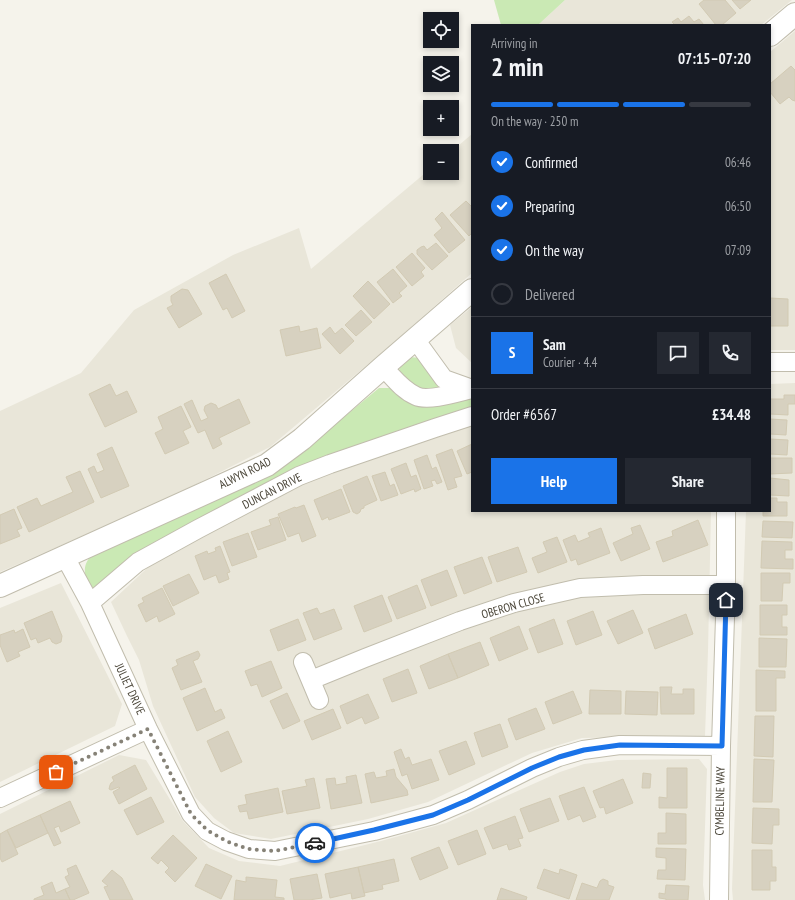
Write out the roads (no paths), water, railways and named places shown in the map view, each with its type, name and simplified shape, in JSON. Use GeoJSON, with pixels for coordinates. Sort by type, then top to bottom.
{"type":"FeatureCollection","features":[{"type":"Feature","properties":{"kind":"street"},"geometry":{"type":"LineString","coordinates":[[771,34],[795,14]]}},
{"type":"Feature","properties":{"kind":"street","name":"ALWYN ROAD"},"geometry":{"type":"LineString","coordinates":[[0,586],[267,465],[302,439],[471,291]]}},
{"type":"Feature","properties":{"kind":"street"},"geometry":{"type":"LineString","coordinates":[[415,339],[444,378],[471,389]]}},
{"type":"Feature","properties":{"kind":"street"},"geometry":{"type":"LineString","coordinates":[[771,362],[795,362]]}},
{"type":"Feature","properties":{"kind":"street"},"geometry":{"type":"LineString","coordinates":[[383,367],[401,386],[417,397],[434,398],[471,389]]}},
{"type":"Feature","properties":{"kind":"street","name":"DUNCAN DRIVE"},"geometry":{"type":"LineString","coordinates":[[90,603],[138,562],[299,476],[471,416]]}},
{"type":"Feature","properties":{"kind":"street","name":"CYMBELINE WAY"},"geometry":{"type":"LineString","coordinates":[[718,900],[726,586],[726,512]]}},
{"type":"Feature","properties":{"kind":"street","name":"JULIET DRIVE"},"geometry":{"type":"LineString","coordinates":[[65,556],[90,603],[148,729],[191,814],[207,830],[226,841],[248,849],[275,851],[374,830],[433,815],[468,800],[539,765],[559,757],[584,750],[620,745],[722,746]]}},
{"type":"Feature","properties":{"kind":"street","name":"OBERON CLOSE"},"geometry":{"type":"LineString","coordinates":[[311,680],[460,621],[514,604],[580,588],[643,585],[726,586]]}},
{"type":"Feature","properties":{"kind":"street"},"geometry":{"type":"LineString","coordinates":[[303,662],[319,700]]}},
{"type":"Feature","properties":{"kind":"street"},"geometry":{"type":"LineString","coordinates":[[0,798],[148,729]]}}]}
